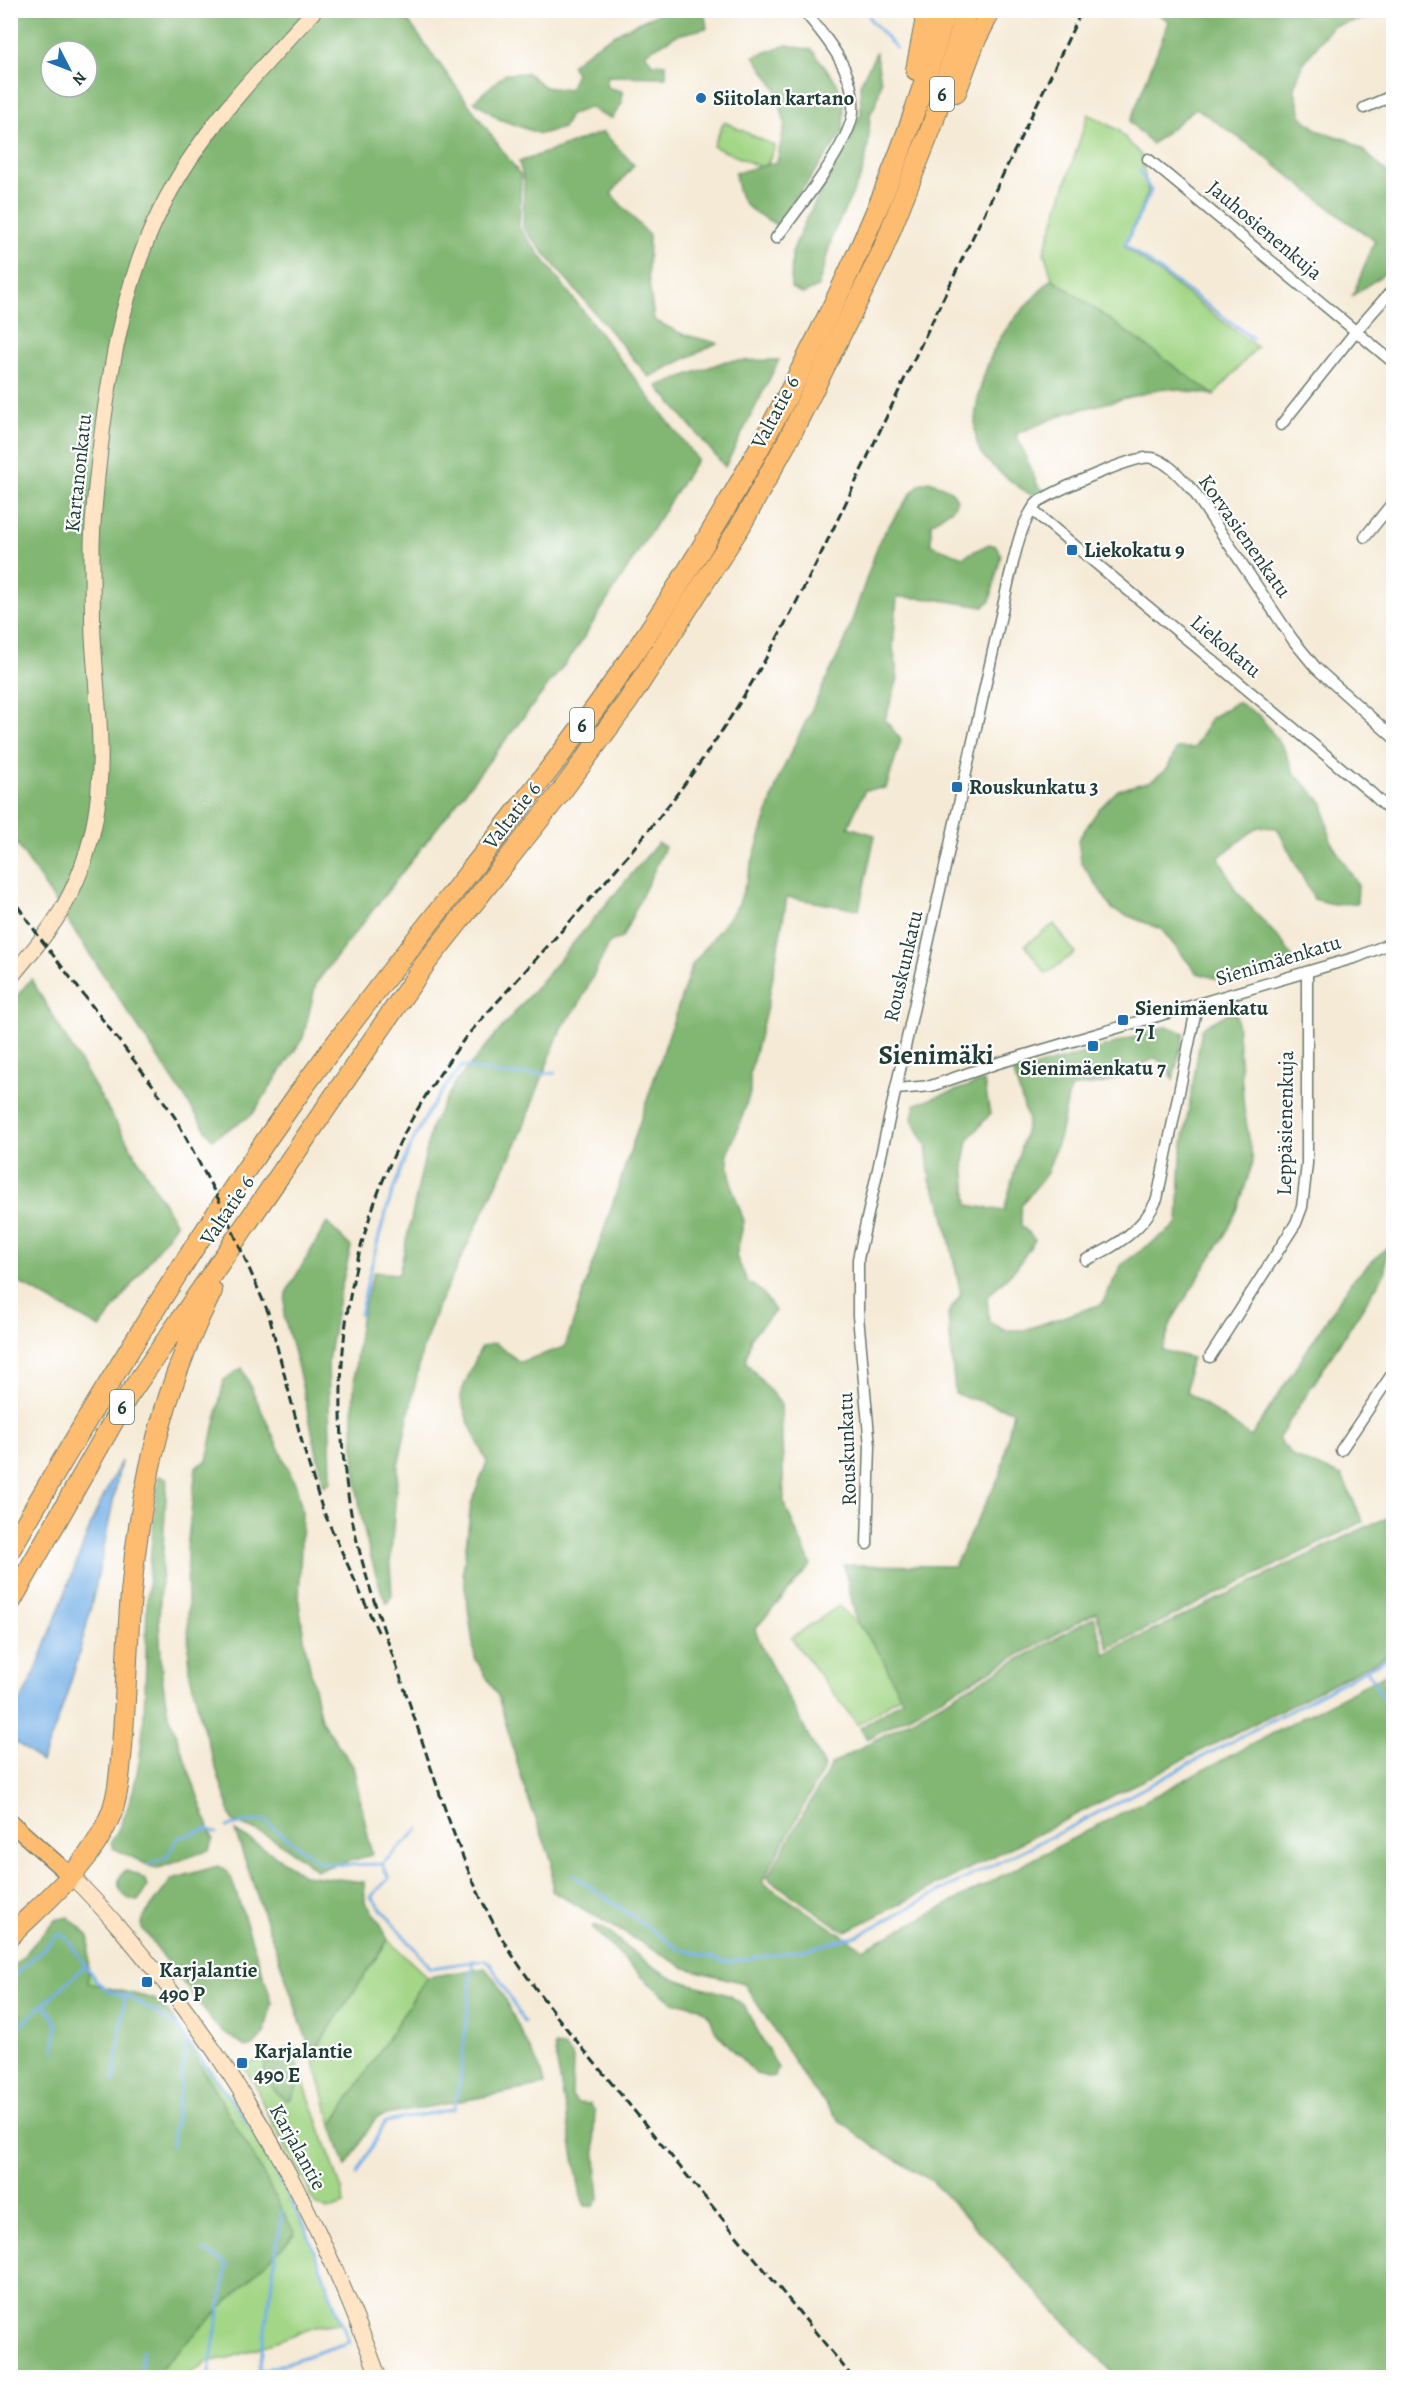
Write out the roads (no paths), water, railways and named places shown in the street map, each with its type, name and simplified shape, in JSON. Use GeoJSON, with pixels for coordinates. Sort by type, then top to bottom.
{"type":"FeatureCollection","features":[{"type":"Feature","properties":{"kind":"highway"},"geometry":{"type":"LineString","coordinates":[[841,290],[899,128],[919,60],[925,23],[924,10]]}},
{"type":"Feature","properties":{"kind":"highway","name":"Valtatie 6"},"geometry":{"type":"LineString","coordinates":[[11,1550],[110,1378],[242,1174],[354,1019],[549,770],[609,689],[723,513],[771,428],[841,290],[882,196],[919,100],[946,10]]}},
{"type":"Feature","properties":{"kind":"highway","name":"Valtatie 6"},"geometry":{"type":"LineString","coordinates":[[10,1603],[126,1399],[426,964],[561,792],[628,701],[741,525],[811,396],[882,254],[932,126],[967,10]]}},
{"type":"Feature","properties":{"kind":"highway"},"geometry":{"type":"LineString","coordinates":[[912,176],[940,135],[975,41],[991,10]]}},
{"type":"Feature","properties":{"kind":"highway"},"geometry":{"type":"LineString","coordinates":[[10,1936],[72,1877],[94,1847],[111,1814],[118,1786],[126,1696],[131,1593],[139,1521],[151,1460],[171,1387],[204,1307],[248,1221]]}},
{"type":"Feature","properties":{"kind":"main road","name":"Kartanonkatu"},"geometry":{"type":"LineString","coordinates":[[10,978],[64,906],[86,855],[99,802],[100,729],[93,633],[92,546],[95,494],[110,383],[125,307],[135,271],[160,210],[198,149],[251,80],[315,10]]}},
{"type":"Feature","properties":{"kind":"main road"},"geometry":{"type":"LineString","coordinates":[[10,1822],[72,1877]]}},
{"type":"Feature","properties":{"kind":"main road","name":"Karjalantie"},"geometry":{"type":"LineString","coordinates":[[72,1877],[126,1933],[208,2040],[260,2121],[301,2193],[325,2244],[379,2378]]}},
{"type":"Feature","properties":{"kind":"street"},"geometry":{"type":"LineString","coordinates":[[776,238],[817,184],[834,156],[853,113],[852,93],[847,73],[819,29],[803,10]]}},
{"type":"Feature","properties":{"kind":"street"},"geometry":{"type":"LineString","coordinates":[[1364,108],[1394,95]]}},
{"type":"Feature","properties":{"kind":"street","name":"Jauhosienenkuja"},"geometry":{"type":"LineString","coordinates":[[1148,159],[1394,363]]}},
{"type":"Feature","properties":{"kind":"street"},"geometry":{"type":"LineString","coordinates":[[1281,425],[1356,331],[1394,288]]}},
{"type":"Feature","properties":{"kind":"street","name":"Korvasienenkatu"},"geometry":{"type":"LineString","coordinates":[[1032,510],[1040,501],[1101,472],[1145,456],[1155,458],[1179,476],[1204,505],[1293,640],[1316,668],[1394,738]]}},
{"type":"Feature","properties":{"kind":"street"},"geometry":{"type":"LineString","coordinates":[[1365,537],[1394,501]]}},
{"type":"Feature","properties":{"kind":"street","name":"Liekokatu"},"geometry":{"type":"LineString","coordinates":[[1032,510],[1393,812]]}},
{"type":"Feature","properties":{"kind":"street","name":"Rouskunkatu"},"geometry":{"type":"LineString","coordinates":[[867,1544],[871,1456],[858,1316],[858,1259],[1010,579],[1020,538],[1032,510]]}},
{"type":"Feature","properties":{"kind":"street","name":"Sienimäenkatu"},"geometry":{"type":"LineString","coordinates":[[896,1089],[931,1086],[995,1064],[1357,957],[1394,942]]}},
{"type":"Feature","properties":{"kind":"street","name":"Leppäsienenkuja"},"geometry":{"type":"LineString","coordinates":[[1210,1358],[1290,1232],[1302,1207],[1307,1164],[1307,972]]}},
{"type":"Feature","properties":{"kind":"street"},"geometry":{"type":"LineString","coordinates":[[1086,1260],[1132,1233],[1143,1222],[1157,1199],[1197,1005]]}},
{"type":"Feature","properties":{"kind":"street"},"geometry":{"type":"LineString","coordinates":[[1341,1450],[1394,1371]]}},
{"type":"Feature","properties":{"kind":"water"},"geometry":{"type":"Polygon","coordinates":[[[121,1461],[98,1576],[79,1652],[56,1726],[41,1762],[11,1738],[11,1716],[37,1668],[94,1516],[121,1461]]]}},
{"type":"Feature","properties":{"kind":"waterway"},"geometry":{"type":"LineString","coordinates":[[869,10],[870,19],[896,48]]}},
{"type":"Feature","properties":{"kind":"waterway"},"geometry":{"type":"LineString","coordinates":[[1139,170],[1151,191],[1125,245],[1252,338]]}},
{"type":"Feature","properties":{"kind":"waterway"},"geometry":{"type":"LineString","coordinates":[[360,1315],[379,1236],[405,1159],[433,1105],[462,1066],[503,1075],[555,1073]]}},
{"type":"Feature","properties":{"kind":"waterway"},"geometry":{"type":"LineString","coordinates":[[572,1874],[677,1948],[728,1962],[808,1949],[859,1935],[940,1891],[1069,1828],[1394,1655]]}},
{"type":"Feature","properties":{"kind":"waterway"},"geometry":{"type":"LineString","coordinates":[[1367,1670],[1394,1718]]}},
{"type":"Feature","properties":{"kind":"waterway"},"geometry":{"type":"LineString","coordinates":[[227,1827],[265,1821],[320,1863],[347,1865],[382,1864],[419,1829]]}},
{"type":"Feature","properties":{"kind":"waterway"},"geometry":{"type":"LineString","coordinates":[[149,1865],[167,1857],[178,1838],[208,1829],[216,1833]]}},
{"type":"Feature","properties":{"kind":"waterway"},"geometry":{"type":"LineString","coordinates":[[382,1864],[389,1878],[371,1897],[431,1968],[485,1960],[491,1965],[524,2022]]}},
{"type":"Feature","properties":{"kind":"waterway"},"geometry":{"type":"LineString","coordinates":[[10,1980],[59,1934],[66,1937],[96,1981],[109,1991],[131,1998],[177,2027],[252,2129],[305,2227],[349,2342],[259,2372],[282,2211]]}},
{"type":"Feature","properties":{"kind":"waterway"},"geometry":{"type":"LineString","coordinates":[[357,2174],[385,2122],[454,2109],[460,2079],[473,1960]]}},
{"type":"Feature","properties":{"kind":"waterway"},"geometry":{"type":"LineString","coordinates":[[10,2035],[85,1966]]}},
{"type":"Feature","properties":{"kind":"waterway"},"geometry":{"type":"LineString","coordinates":[[114,2081],[125,1996]]}},
{"type":"Feature","properties":{"kind":"waterway"},"geometry":{"type":"LineString","coordinates":[[45,2004],[57,2023],[54,2052]]}},
{"type":"Feature","properties":{"kind":"waterway"},"geometry":{"type":"LineString","coordinates":[[172,2145],[187,2039]]}},
{"type":"Feature","properties":{"kind":"waterway"},"geometry":{"type":"LineString","coordinates":[[204,2250],[227,2265],[208,2378]]}},
{"type":"Feature","properties":{"kind":"waterway"},"geometry":{"type":"LineString","coordinates":[[141,2378],[143,2350]]}},
{"type":"Feature","properties":{"kind":"railway"},"geometry":{"type":"LineString","coordinates":[[853,2378],[561,2022],[517,1962],[484,1904],[446,1812],[363,1565],[351,1513],[344,1466],[341,1418],[346,1323],[365,1231],[381,1186],[414,1115],[465,1038],[599,889],[663,813],[693,773],[746,692],[770,652],[834,526],[1082,10]]}},
{"type":"Feature","properties":{"kind":"railway"},"geometry":{"type":"LineString","coordinates":[[10,895],[176,1119],[222,1206],[268,1312],[303,1446],[322,1508],[379,1634]]}},
{"type":"Feature","properties":{"kind":"place","name":"Siitolan kartano"},"geometry":{"type":"Point","coordinates":[701,98]}},
{"type":"Feature","properties":{"kind":"place","name":"Liekokatu 9"},"geometry":{"type":"Point","coordinates":[1072,550]}},
{"type":"Feature","properties":{"kind":"place","name":"Rouskunkatu 3"},"geometry":{"type":"Point","coordinates":[957,787]}},
{"type":"Feature","properties":{"kind":"place","name":"Sienimäenkatu 7 I"},"geometry":{"type":"Point","coordinates":[1123,1020]}},
{"type":"Feature","properties":{"kind":"place","name":"Sienimäenkatu 7"},"geometry":{"type":"Point","coordinates":[1093,1046]}},
{"type":"Feature","properties":{"kind":"place","name":"Karjalantie 490 P"},"geometry":{"type":"Point","coordinates":[147,1982]}},
{"type":"Feature","properties":{"kind":"place","name":"Karjalantie 490 E"},"geometry":{"type":"Point","coordinates":[242,2063]}},
{"type":"Feature","properties":{"kind":"district","name":"Sienimäki"},"geometry":{"type":"Point","coordinates":[936,1055]}}]}
